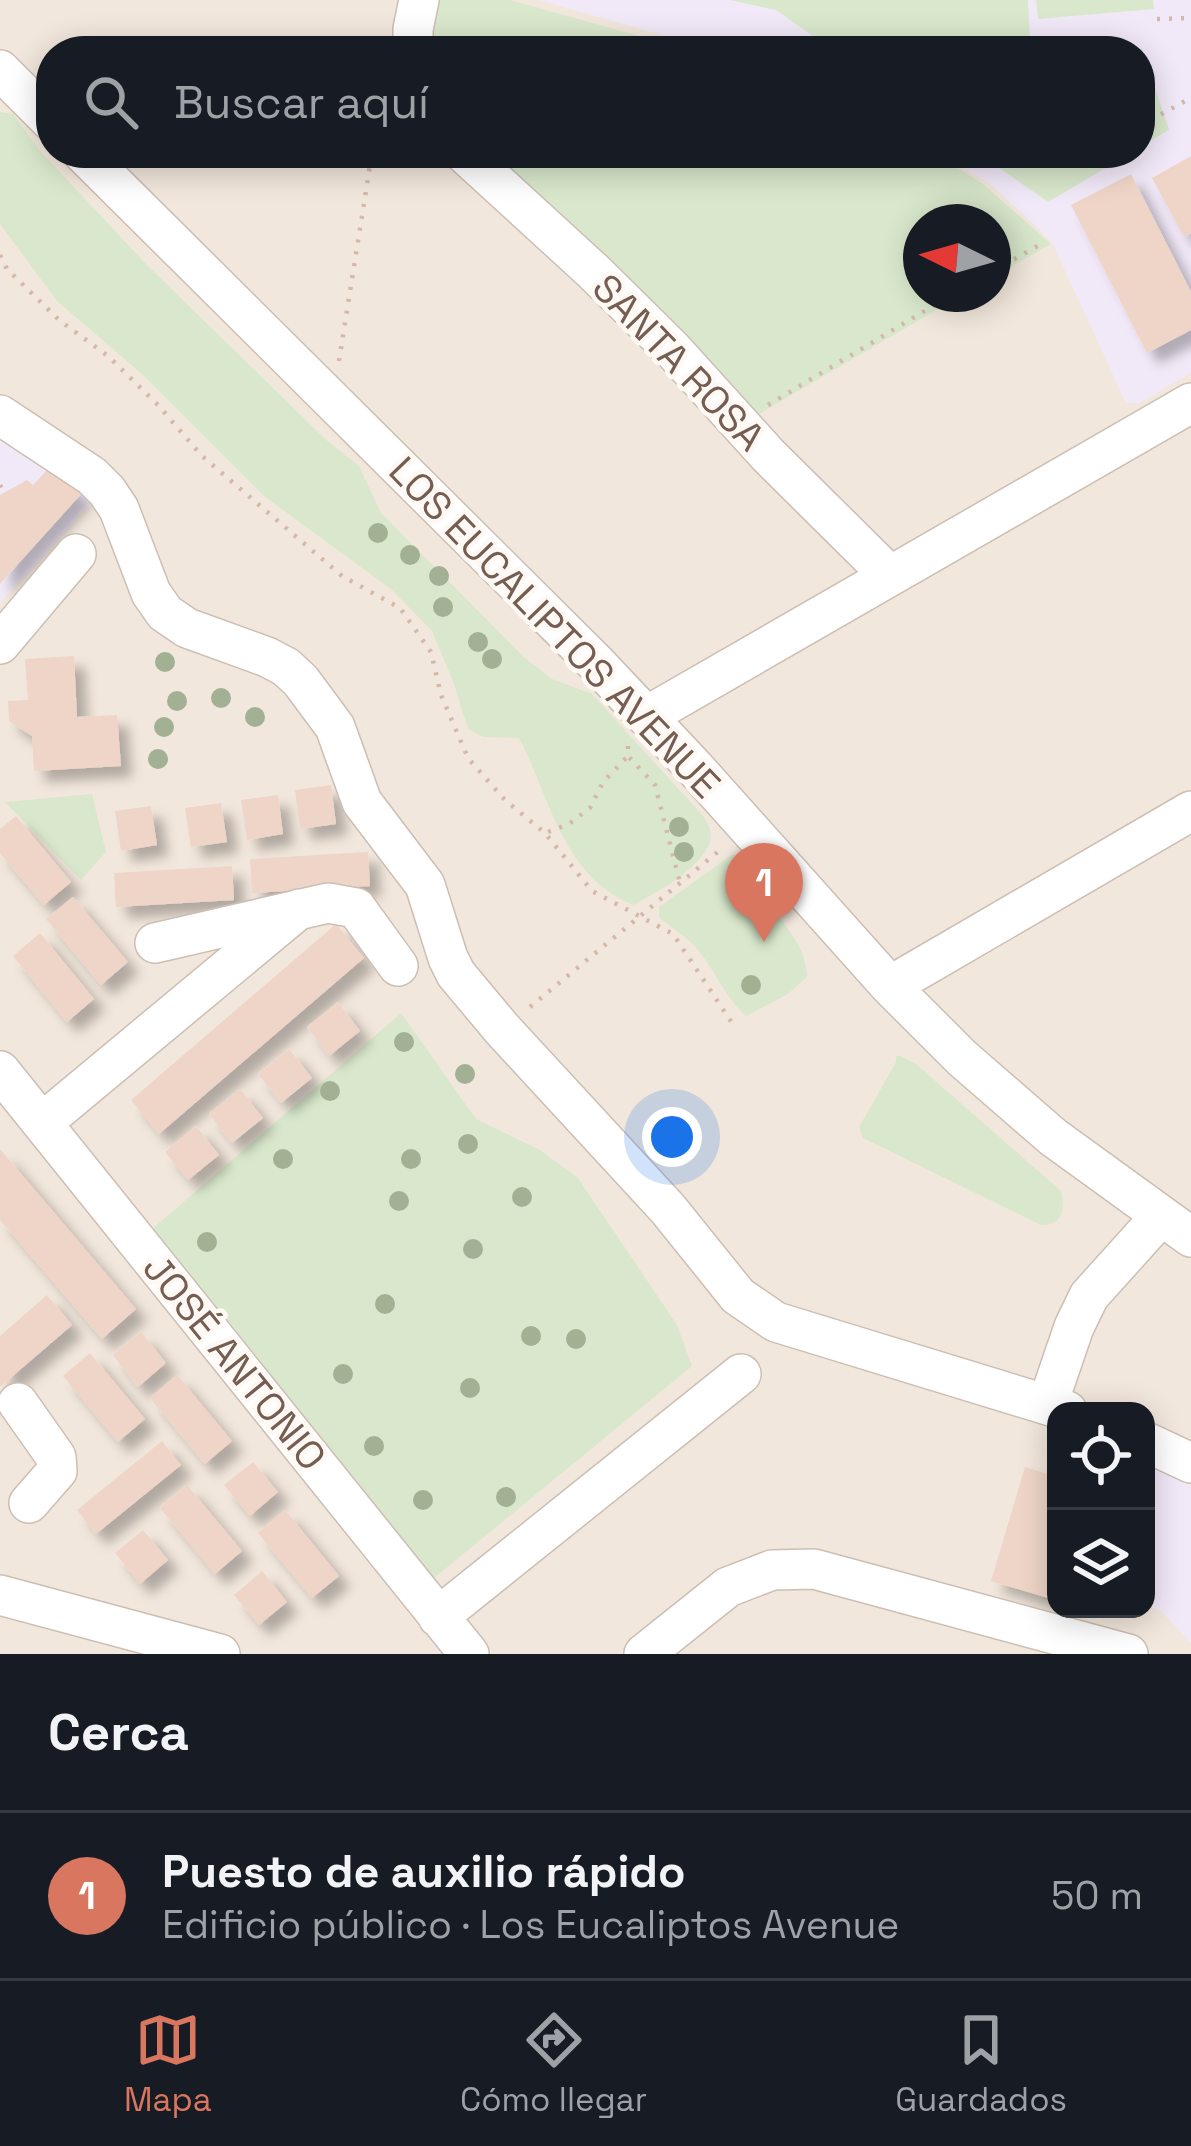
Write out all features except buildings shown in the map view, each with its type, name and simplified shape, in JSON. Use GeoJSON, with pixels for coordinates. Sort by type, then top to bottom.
{"type":"FeatureCollection","features":[{"type":"Feature","properties":{"kind":"street"},"geometry":{"type":"LineString","coordinates":[[413,36],[419,0]]}},
{"type":"Feature","properties":{"kind":"street"},"geometry":{"type":"LineString","coordinates":[[3,80],[36,108]]}},
{"type":"Feature","properties":{"kind":"street","name":"LOS EUCALIPTOS AVENUE"},"geometry":{"type":"LineString","coordinates":[[98,168],[333,402],[890,986],[1007,1098],[1176,1227]]}},
{"type":"Feature","properties":{"kind":"street","name":"SANTA ROSA"},"geometry":{"type":"LineString","coordinates":[[480,168],[674,350],[768,455],[890,576]]}},
{"type":"Feature","properties":{"kind":"street"},"geometry":{"type":"LineString","coordinates":[[638,727],[1191,403]]}},
{"type":"Feature","properties":{"kind":"street"},"geometry":{"type":"LineString","coordinates":[[0,415],[107,491],[119,509],[151,593],[165,613],[187,628],[267,657],[301,681],[335,727],[362,802],[425,885],[456,974],[668,1209],[738,1296],[776,1322],[1047,1404]]}},
{"type":"Feature","properties":{"kind":"street"},"geometry":{"type":"LineString","coordinates":[[0,644],[76,554]]}},
{"type":"Feature","properties":{"kind":"street"},"geometry":{"type":"LineString","coordinates":[[890,986],[1191,811]]}},
{"type":"Feature","properties":{"kind":"street"},"geometry":{"type":"LineString","coordinates":[[155,943],[328,903],[356,908],[398,966]]}},
{"type":"Feature","properties":{"kind":"street"},"geometry":{"type":"LineString","coordinates":[[43,1122],[299,908]]}},
{"type":"Feature","properties":{"kind":"street","name":"JOSÉ ANTONIO"},"geometry":{"type":"LineString","coordinates":[[0,1071],[469,1654]]}},
{"type":"Feature","properties":{"kind":"street"},"geometry":{"type":"LineString","coordinates":[[1059,1402],[1074,1327],[1089,1296],[1176,1227]]}},
{"type":"Feature","properties":{"kind":"street"},"geometry":{"type":"LineString","coordinates":[[438,1617],[741,1374]]}},
{"type":"Feature","properties":{"kind":"street"},"geometry":{"type":"LineString","coordinates":[[19,1402],[56,1457],[57,1471],[29,1503]]}},
{"type":"Feature","properties":{"kind":"street"},"geometry":{"type":"LineString","coordinates":[[1155,1446],[1191,1463]]}},
{"type":"Feature","properties":{"kind":"street"},"geometry":{"type":"LineString","coordinates":[[644,1654],[728,1587],[772,1570],[814,1569],[1128,1654]]}},
{"type":"Feature","properties":{"kind":"street"},"geometry":{"type":"LineString","coordinates":[[0,1595],[220,1654]]}},
{"type":"Feature","properties":{"kind":"path"},"geometry":{"type":"LineString","coordinates":[[1156,19],[1191,18]]}},
{"type":"Feature","properties":{"kind":"path"},"geometry":{"type":"LineString","coordinates":[[1155,118],[1187,100]]}},
{"type":"Feature","properties":{"kind":"path"},"geometry":{"type":"LineString","coordinates":[[333,402],[370,168]]}},
{"type":"Feature","properties":{"kind":"path"},"geometry":{"type":"LineString","coordinates":[[1011,261],[1043,243]]}},
{"type":"Feature","properties":{"kind":"path"},"geometry":{"type":"LineString","coordinates":[[0,255],[7,269],[46,307],[108,356],[158,405],[202,456],[342,576],[400,608],[431,652],[441,694],[468,758],[545,833],[592,891],[673,934],[736,1029]]}},
{"type":"Feature","properties":{"kind":"path"},"geometry":{"type":"LineString","coordinates":[[739,423],[923,312]]}},
{"type":"Feature","properties":{"kind":"path"},"geometry":{"type":"LineString","coordinates":[[545,833],[590,808],[604,782],[628,756],[638,727]]}},
{"type":"Feature","properties":{"kind":"path"},"geometry":{"type":"LineString","coordinates":[[628,756],[655,785],[680,883]]}},
{"type":"Feature","properties":{"kind":"path"},"geometry":{"type":"LineString","coordinates":[[502,1029],[725,846]]}},
{"type":"Feature","properties":{"kind":"shaded area"},"geometry":{"type":"Polygon","coordinates":[[[0,0],[1191,0],[1191,1654],[0,1654],[0,0]]]}},
{"type":"Feature","properties":{"kind":"shaded area"},"geometry":{"type":"Polygon","coordinates":[[[539,0],[1191,0],[1191,373],[1139,403],[1126,403],[1052,242],[993,186],[964,168],[1155,168],[1155,36],[666,36],[539,0]]]}},
{"type":"Feature","properties":{"kind":"shaded area"},"geometry":{"type":"Polygon","coordinates":[[[0,436],[98,495],[0,603],[0,436]]]}},
{"type":"Feature","properties":{"kind":"shaded area"},"geometry":{"type":"Polygon","coordinates":[[[1155,1469],[1191,1486],[1191,1643],[1155,1609],[1155,1469]]]}},
{"type":"Feature","properties":{"kind":"green space"},"geometry":{"type":"Polygon","coordinates":[[[432,0],[510,0],[639,36],[427,36],[432,0]]]}},
{"type":"Feature","properties":{"kind":"green space"},"geometry":{"type":"Polygon","coordinates":[[[730,0],[1028,0],[1030,36],[813,36],[776,10],[730,0]]]}},
{"type":"Feature","properties":{"kind":"green space"},"geometry":{"type":"Polygon","coordinates":[[[1036,0],[1153,0],[1154,9],[1038,19],[1036,0]]]}},
{"type":"Feature","properties":{"kind":"green space"},"geometry":{"type":"Polygon","coordinates":[[[1155,88],[1169,130],[1155,138],[1155,88]]]}},
{"type":"Feature","properties":{"kind":"green space"},"geometry":{"type":"Polygon","coordinates":[[[0,112],[13,114],[36,146],[36,168],[56,168],[145,263],[325,439],[359,466],[381,513],[526,659],[552,679],[592,694],[704,817],[711,833],[709,846],[692,867],[633,905],[589,875],[561,834],[519,738],[483,737],[468,729],[432,631],[392,590],[264,496],[142,374],[57,301],[0,224],[0,112]]]}},
{"type":"Feature","properties":{"kind":"green space"},"geometry":{"type":"Polygon","coordinates":[[[495,168],[958,168],[1006,204],[903,204],[903,312],[933,312],[752,418],[495,168]]]}},
{"type":"Feature","properties":{"kind":"green space"},"geometry":{"type":"Polygon","coordinates":[[[999,168],[1106,168],[1048,202],[999,168]]]}},
{"type":"Feature","properties":{"kind":"green space"},"geometry":{"type":"Polygon","coordinates":[[[1011,209],[1051,244],[1011,267],[1011,209]]]}},
{"type":"Feature","properties":{"kind":"green space"},"geometry":{"type":"Polygon","coordinates":[[[92,794],[106,852],[81,880],[5,802],[92,794]]]}},
{"type":"Feature","properties":{"kind":"green space"},"geometry":{"type":"Polygon","coordinates":[[[733,854],[795,939],[806,964],[807,977],[788,994],[746,1016],[693,945],[659,917],[659,907],[733,854]]]}},
{"type":"Feature","properties":{"kind":"green space"},"geometry":{"type":"Polygon","coordinates":[[[401,1013],[476,1119],[540,1150],[578,1178],[677,1325],[692,1366],[428,1583],[150,1231],[401,1013]]]}},
{"type":"Feature","properties":{"kind":"green space"},"geometry":{"type":"Polygon","coordinates":[[[896,1056],[916,1064],[1061,1191],[1058,1219],[1041,1225],[863,1138],[859,1127],[896,1056]]]}},
{"type":"Feature","properties":{"kind":"place","name":"Puesto de auxilio rápido"},"geometry":{"type":"Point","coordinates":[764,942]}}]}
